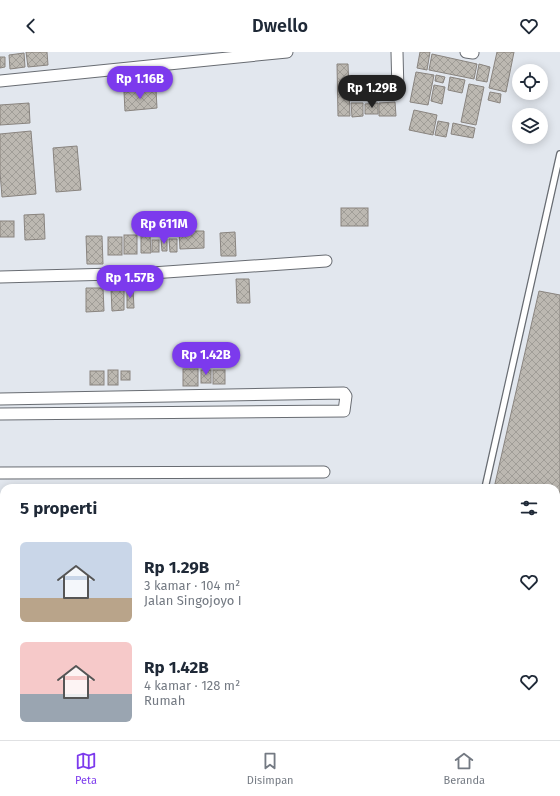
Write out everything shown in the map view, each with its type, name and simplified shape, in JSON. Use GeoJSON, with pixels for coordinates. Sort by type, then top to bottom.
{"type":"FeatureCollection","features":[{"type":"Feature","properties":{"kind":"street"},"geometry":{"type":"LineString","coordinates":[[0,81],[287,52]]}},
{"type":"Feature","properties":{"kind":"street"},"geometry":{"type":"LineString","coordinates":[[397,52],[398,92]]}},
{"type":"Feature","properties":{"kind":"street"},"geometry":{"type":"LineString","coordinates":[[0,277],[152,273],[326,262]]}},
{"type":"Feature","properties":{"kind":"street"},"geometry":{"type":"LineString","coordinates":[[0,399],[344,394],[346,396],[344,411],[0,414]]}},
{"type":"Feature","properties":{"kind":"street"},"geometry":{"type":"LineString","coordinates":[[0,473],[324,472]]}},
{"type":"Feature","properties":{"kind":"lane"},"geometry":{"type":"LineString","coordinates":[[486,484],[560,154]]}},
{"type":"Feature","properties":{"kind":"building"},"geometry":{"type":"Polygon","coordinates":[[[26,52],[47,52],[48,65],[28,67],[26,52]]]}},
{"type":"Feature","properties":{"kind":"building"},"geometry":{"type":"Polygon","coordinates":[[[420,52],[430,52],[427,70],[417,68],[420,52]]]}},
{"type":"Feature","properties":{"kind":"building"},"geometry":{"type":"Polygon","coordinates":[[[497,52],[514,52],[506,92],[489,88],[497,52]]]}},
{"type":"Feature","properties":{"kind":"building"},"geometry":{"type":"Polygon","coordinates":[[[24,53],[25,67],[10,69],[9,55],[24,53]]]}},
{"type":"Feature","properties":{"kind":"building"},"geometry":{"type":"Polygon","coordinates":[[[432,54],[477,64],[474,79],[429,70],[432,54]]]}},
{"type":"Feature","properties":{"kind":"building"},"geometry":{"type":"Polygon","coordinates":[[[0,57],[5,57],[5,67],[0,68],[0,57]]]}},
{"type":"Feature","properties":{"kind":"building"},"geometry":{"type":"Polygon","coordinates":[[[337,64],[348,64],[350,116],[338,116],[337,64]]]}},
{"type":"Feature","properties":{"kind":"building"},"geometry":{"type":"Polygon","coordinates":[[[479,64],[490,67],[487,82],[476,80],[479,64]]]}},
{"type":"Feature","properties":{"kind":"building"},"geometry":{"type":"Polygon","coordinates":[[[416,72],[434,75],[428,105],[410,102],[416,72]]]}},
{"type":"Feature","properties":{"kind":"building"},"geometry":{"type":"Polygon","coordinates":[[[436,75],[445,77],[443,83],[435,81],[436,75]]]}},
{"type":"Feature","properties":{"kind":"building"},"geometry":{"type":"Polygon","coordinates":[[[450,77],[465,80],[462,93],[448,90],[450,77]]]}},
{"type":"Feature","properties":{"kind":"building"},"geometry":{"type":"Polygon","coordinates":[[[469,84],[484,87],[476,125],[461,122],[469,84]]]}},
{"type":"Feature","properties":{"kind":"building"},"geometry":{"type":"Polygon","coordinates":[[[434,85],[445,87],[442,104],[431,101],[434,85]]]}},
{"type":"Feature","properties":{"kind":"building"},"geometry":{"type":"Polygon","coordinates":[[[156,90],[157,108],[125,111],[124,92],[156,90]]]}},
{"type":"Feature","properties":{"kind":"building"},"geometry":{"type":"Polygon","coordinates":[[[490,92],[501,94],[500,103],[488,100],[490,92]]]}},
{"type":"Feature","properties":{"kind":"building"},"geometry":{"type":"Polygon","coordinates":[[[395,102],[396,116],[379,116],[379,103],[395,102]]]}},
{"type":"Feature","properties":{"kind":"building"},"geometry":{"type":"Polygon","coordinates":[[[29,103],[30,123],[0,125],[0,105],[29,103]]]}},
{"type":"Feature","properties":{"kind":"building"},"geometry":{"type":"Polygon","coordinates":[[[351,103],[363,103],[363,116],[352,117],[351,103]]]}},
{"type":"Feature","properties":{"kind":"building"},"geometry":{"type":"Polygon","coordinates":[[[378,103],[378,114],[365,114],[365,104],[378,103]]]}},
{"type":"Feature","properties":{"kind":"building"},"geometry":{"type":"Polygon","coordinates":[[[414,110],[437,115],[433,135],[409,130],[414,110]]]}},
{"type":"Feature","properties":{"kind":"building"},"geometry":{"type":"Polygon","coordinates":[[[438,121],[449,123],[446,137],[435,135],[438,121]]]}},
{"type":"Feature","properties":{"kind":"building"},"geometry":{"type":"Polygon","coordinates":[[[453,123],[475,128],[473,138],[451,134],[453,123]]]}},
{"type":"Feature","properties":{"kind":"building"},"geometry":{"type":"Polygon","coordinates":[[[31,131],[36,194],[2,197],[0,172],[0,134],[31,131]]]}},
{"type":"Feature","properties":{"kind":"building"},"geometry":{"type":"Polygon","coordinates":[[[77,146],[81,190],[56,192],[53,148],[77,146]]]}},
{"type":"Feature","properties":{"kind":"building"},"geometry":{"type":"Polygon","coordinates":[[[341,208],[368,208],[368,226],[341,226],[341,208]]]}},
{"type":"Feature","properties":{"kind":"building"},"geometry":{"type":"Polygon","coordinates":[[[44,214],[45,239],[25,240],[24,215],[44,214]]]}},
{"type":"Feature","properties":{"kind":"building"},"geometry":{"type":"Polygon","coordinates":[[[0,221],[14,221],[14,237],[0,237],[0,221]]]}},
{"type":"Feature","properties":{"kind":"building"},"geometry":{"type":"Polygon","coordinates":[[[179,231],[204,231],[204,248],[180,249],[179,231]]]}},
{"type":"Feature","properties":{"kind":"building"},"geometry":{"type":"Polygon","coordinates":[[[235,232],[236,256],[221,256],[220,233],[235,232]]]}},
{"type":"Feature","properties":{"kind":"building"},"geometry":{"type":"Polygon","coordinates":[[[124,235],[137,235],[137,254],[124,254],[124,235]]]}},
{"type":"Feature","properties":{"kind":"building"},"geometry":{"type":"Polygon","coordinates":[[[86,236],[102,236],[103,264],[87,264],[86,236]]]}},
{"type":"Feature","properties":{"kind":"building"},"geometry":{"type":"Polygon","coordinates":[[[141,236],[150,236],[151,253],[141,253],[141,236]]]}},
{"type":"Feature","properties":{"kind":"building"},"geometry":{"type":"Polygon","coordinates":[[[108,237],[122,237],[122,255],[108,255],[108,237]]]}},
{"type":"Feature","properties":{"kind":"building"},"geometry":{"type":"Polygon","coordinates":[[[161,239],[167,239],[167,251],[162,251],[161,239]]]}},
{"type":"Feature","properties":{"kind":"building"},"geometry":{"type":"Polygon","coordinates":[[[169,239],[177,239],[177,252],[170,252],[169,239]]]}},
{"type":"Feature","properties":{"kind":"building"},"geometry":{"type":"Polygon","coordinates":[[[152,240],[159,240],[159,252],[152,252],[152,240]]]}},
{"type":"Feature","properties":{"kind":"building"},"geometry":{"type":"Polygon","coordinates":[[[236,279],[249,279],[250,303],[237,303],[236,279]]]}},
{"type":"Feature","properties":{"kind":"building"},"geometry":{"type":"Polygon","coordinates":[[[86,288],[103,288],[104,311],[86,312],[86,288]]]}},
{"type":"Feature","properties":{"kind":"building"},"geometry":{"type":"Polygon","coordinates":[[[111,289],[124,289],[124,310],[112,311],[111,289]]]}},
{"type":"Feature","properties":{"kind":"building"},"geometry":{"type":"Polygon","coordinates":[[[127,289],[133,289],[134,308],[127,308],[127,289]]]}},
{"type":"Feature","properties":{"kind":"building"},"geometry":{"type":"Polygon","coordinates":[[[539,291],[560,295],[560,484],[495,484],[539,291]]]}},
{"type":"Feature","properties":{"kind":"building"},"geometry":{"type":"Polygon","coordinates":[[[183,369],[198,369],[198,386],[183,386],[183,369]]]}},
{"type":"Feature","properties":{"kind":"building"},"geometry":{"type":"Polygon","coordinates":[[[108,370],[118,370],[118,385],[108,385],[108,370]]]}},
{"type":"Feature","properties":{"kind":"building"},"geometry":{"type":"Polygon","coordinates":[[[201,370],[211,370],[211,383],[201,383],[201,370]]]}},
{"type":"Feature","properties":{"kind":"building"},"geometry":{"type":"Polygon","coordinates":[[[213,370],[225,370],[225,384],[213,384],[213,370]]]}},
{"type":"Feature","properties":{"kind":"building"},"geometry":{"type":"Polygon","coordinates":[[[90,371],[104,371],[104,385],[90,385],[90,371]]]}},
{"type":"Feature","properties":{"kind":"building"},"geometry":{"type":"Polygon","coordinates":[[[121,371],[130,371],[130,380],[121,380],[121,371]]]}}]}
